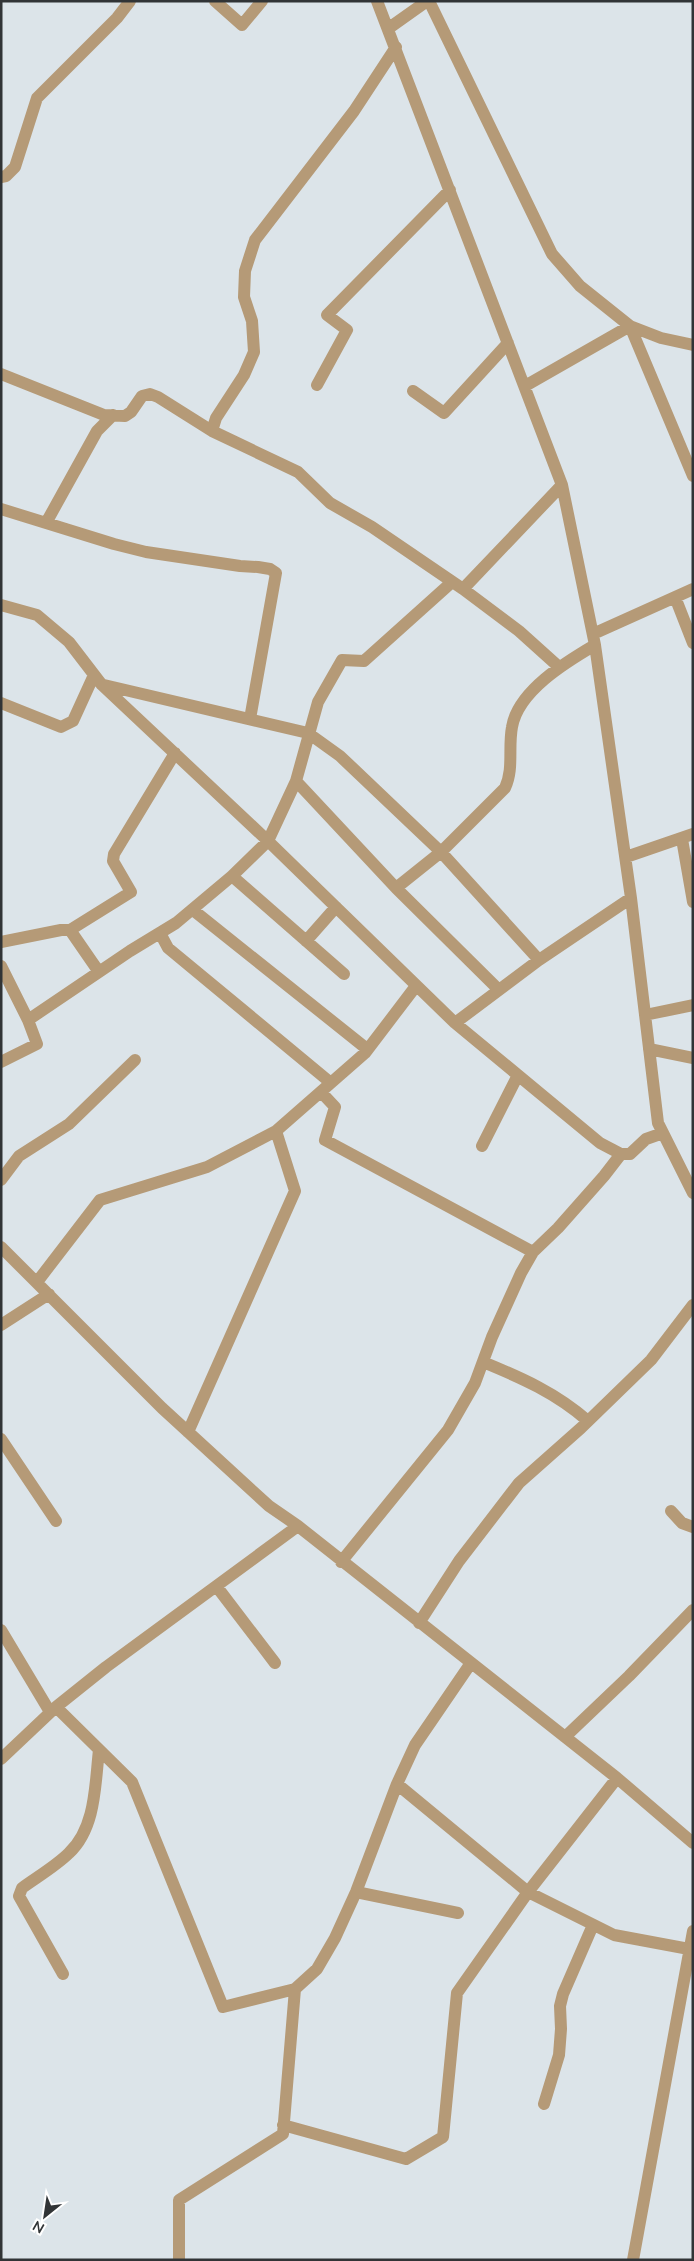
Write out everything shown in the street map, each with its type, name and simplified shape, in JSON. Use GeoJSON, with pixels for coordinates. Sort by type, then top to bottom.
{"type":"FeatureCollection","features":[{"type":"Feature","properties":{"kind":"street"},"geometry":{"type":"LineString","coordinates":[[1,176],[6,176],[15,166],[37,98],[116,18],[130,1]]}},
{"type":"Feature","properties":{"kind":"street"},"geometry":{"type":"LineString","coordinates":[[215,1],[242,25],[262,1]]}},
{"type":"Feature","properties":{"kind":"street"},"geometry":{"type":"LineString","coordinates":[[377,1],[389,28],[562,485],[594,639],[632,898],[658,1123],[693,1193]]}},
{"type":"Feature","properties":{"kind":"street"},"geometry":{"type":"LineString","coordinates":[[389,28],[428,1],[552,254],[580,286],[630,326],[661,338],[693,345]]}},
{"type":"Feature","properties":{"kind":"street"},"geometry":{"type":"LineString","coordinates":[[212,431],[216,418],[244,375],[254,352],[252,321],[244,297],[245,270],[255,240],[354,111],[396,47]]}},
{"type":"Feature","properties":{"kind":"street"},"geometry":{"type":"LineString","coordinates":[[317,385],[347,330],[327,315],[450,190]]}},
{"type":"Feature","properties":{"kind":"street"},"geometry":{"type":"LineString","coordinates":[[525,386],[630,326]]}},
{"type":"Feature","properties":{"kind":"street"},"geometry":{"type":"LineString","coordinates":[[630,326],[693,476]]}},
{"type":"Feature","properties":{"kind":"street"},"geometry":{"type":"LineString","coordinates":[[412,391],[444,413],[508,342]]}},
{"type":"Feature","properties":{"kind":"street"},"geometry":{"type":"LineString","coordinates":[[1,374],[104,415],[125,416],[131,412],[142,396],[150,394],[168,402],[212,431],[298,472],[330,503],[372,527],[463,589],[519,631],[559,667]]}},
{"type":"Feature","properties":{"kind":"street"},"geometry":{"type":"LineString","coordinates":[[46,523],[97,431],[112,415]]}},
{"type":"Feature","properties":{"kind":"street"},"geometry":{"type":"LineString","coordinates":[[463,589],[562,485]]}},
{"type":"Feature","properties":{"kind":"street"},"geometry":{"type":"LineString","coordinates":[[1,509],[146,552],[258,567],[270,569],[276,573],[250,720]]}},
{"type":"Feature","properties":{"kind":"street"},"geometry":{"type":"LineString","coordinates":[[28,1020],[176,923],[232,876],[268,841],[296,781],[318,702],[342,660],[364,661],[452,582]]}},
{"type":"Feature","properties":{"kind":"street"},"geometry":{"type":"LineString","coordinates":[[396,888],[441,852],[505,788],[510,776],[512,725],[523,701],[559,667],[594,639],[693,589]]}},
{"type":"Feature","properties":{"kind":"street"},"geometry":{"type":"LineString","coordinates":[[675,597],[693,644]]}},
{"type":"Feature","properties":{"kind":"street"},"geometry":{"type":"LineString","coordinates":[[1,605],[37,615],[69,642],[98,680],[268,841],[455,1023],[600,1143],[621,1154],[630,1154],[646,1139],[663,1133]]}},
{"type":"Feature","properties":{"kind":"street"},"geometry":{"type":"LineString","coordinates":[[98,680],[250,720],[308,733],[340,756],[441,852],[539,960]]}},
{"type":"Feature","properties":{"kind":"street"},"geometry":{"type":"LineString","coordinates":[[1,703],[61,727],[73,721],[98,680]]}},
{"type":"Feature","properties":{"kind":"street"},"geometry":{"type":"LineString","coordinates":[[1,942],[70,930],[131,892],[113,861],[114,854],[175,753]]}},
{"type":"Feature","properties":{"kind":"street"},"geometry":{"type":"LineString","coordinates":[[296,781],[396,888],[499,990]]}},
{"type":"Feature","properties":{"kind":"street"},"geometry":{"type":"LineString","coordinates":[[626,857],[687,836],[693,902]]}},
{"type":"Feature","properties":{"kind":"street"},"geometry":{"type":"LineString","coordinates":[[232,876],[344,974]]}},
{"type":"Feature","properties":{"kind":"street"},"geometry":{"type":"LineString","coordinates":[[455,1023],[539,960],[632,898]]}},
{"type":"Feature","properties":{"kind":"street"},"geometry":{"type":"LineString","coordinates":[[306,941],[336,907]]}},
{"type":"Feature","properties":{"kind":"street"},"geometry":{"type":"LineString","coordinates":[[193,910],[367,1049]]}},
{"type":"Feature","properties":{"kind":"street"},"geometry":{"type":"LineString","coordinates":[[70,930],[99,972]]}},
{"type":"Feature","properties":{"kind":"street"},"geometry":{"type":"LineString","coordinates":[[160,933],[168,948],[331,1083]]}},
{"type":"Feature","properties":{"kind":"street"},"geometry":{"type":"LineString","coordinates":[[1,966],[28,1020],[37,1044],[1,1062]]}},
{"type":"Feature","properties":{"kind":"street"},"geometry":{"type":"LineString","coordinates":[[37,1282],[100,1200],[208,1167],[276,1131],[367,1049],[416,986]]}},
{"type":"Feature","properties":{"kind":"street"},"geometry":{"type":"LineString","coordinates":[[645,1015],[693,1005]]}},
{"type":"Feature","properties":{"kind":"street"},"geometry":{"type":"LineString","coordinates":[[649,1049],[693,1058]]}},
{"type":"Feature","properties":{"kind":"street"},"geometry":{"type":"LineString","coordinates":[[1,1180],[19,1156],[69,1124],[135,1060]]}},
{"type":"Feature","properties":{"kind":"street"},"geometry":{"type":"LineString","coordinates":[[482,1146],[518,1075]]}},
{"type":"Feature","properties":{"kind":"street"},"geometry":{"type":"LineString","coordinates":[[320,1092],[335,1107],[324,1140],[533,1252]]}},
{"type":"Feature","properties":{"kind":"street"},"geometry":{"type":"LineString","coordinates":[[188,1432],[295,1191],[276,1131]]}},
{"type":"Feature","properties":{"kind":"street"},"geometry":{"type":"LineString","coordinates":[[342,1562],[448,1430],[475,1384],[521,1273],[533,1252],[565,1220],[621,1154]]}},
{"type":"Feature","properties":{"kind":"street"},"geometry":{"type":"LineString","coordinates":[[1,1247],[188,1432],[269,1506],[298,1526],[617,1778],[693,1843]]}},
{"type":"Feature","properties":{"kind":"street"},"geometry":{"type":"LineString","coordinates":[[1,1325],[49,1294]]}},
{"type":"Feature","properties":{"kind":"street"},"geometry":{"type":"LineString","coordinates":[[419,1623],[459,1561],[519,1483],[588,1421],[651,1360],[693,1305]]}},
{"type":"Feature","properties":{"kind":"street"},"geometry":{"type":"LineString","coordinates":[[483,1362],[525,1380],[566,1402],[588,1421]]}},
{"type":"Feature","properties":{"kind":"street"},"geometry":{"type":"LineString","coordinates":[[1,1439],[56,1521]]}},
{"type":"Feature","properties":{"kind":"street"},"geometry":{"type":"LineString","coordinates":[[671,1511],[682,1523],[693,1527]]}},
{"type":"Feature","properties":{"kind":"street"},"geometry":{"type":"LineString","coordinates":[[1,1759],[53,1710],[106,1667],[298,1526]]}},
{"type":"Feature","properties":{"kind":"street"},"geometry":{"type":"LineString","coordinates":[[217,1587],[275,1663]]}},
{"type":"Feature","properties":{"kind":"street"},"geometry":{"type":"LineString","coordinates":[[565,1737],[629,1676],[693,1610]]}},
{"type":"Feature","properties":{"kind":"street"},"geometry":{"type":"LineString","coordinates":[[1,1630],[53,1710],[132,1782],[223,2007],[295,1988],[317,1969],[335,1938],[356,1892],[397,1784],[415,1745],[471,1663]]}},
{"type":"Feature","properties":{"kind":"street"},"geometry":{"type":"LineString","coordinates":[[63,1974],[19,1896],[22,1888],[70,1853],[85,1834],[91,1808],[99,1750]]}},
{"type":"Feature","properties":{"kind":"street"},"geometry":{"type":"LineString","coordinates":[[283,2125],[406,2159],[443,2137],[457,1993],[528,1892],[617,1778]]}},
{"type":"Feature","properties":{"kind":"street"},"geometry":{"type":"LineString","coordinates":[[397,1784],[528,1892],[614,1935],[689,1949]]}},
{"type":"Feature","properties":{"kind":"street"},"geometry":{"type":"LineString","coordinates":[[356,1892],[458,1913]]}},
{"type":"Feature","properties":{"kind":"street"},"geometry":{"type":"LineString","coordinates":[[544,2104],[559,2055],[562,2029],[560,2006],[563,1994],[593,1925]]}},
{"type":"Feature","properties":{"kind":"street"},"geometry":{"type":"LineString","coordinates":[[633,2260],[693,1931]]}},
{"type":"Feature","properties":{"kind":"street"},"geometry":{"type":"LineString","coordinates":[[179,2260],[179,2200],[283,2134],[295,1988]]}}]}
